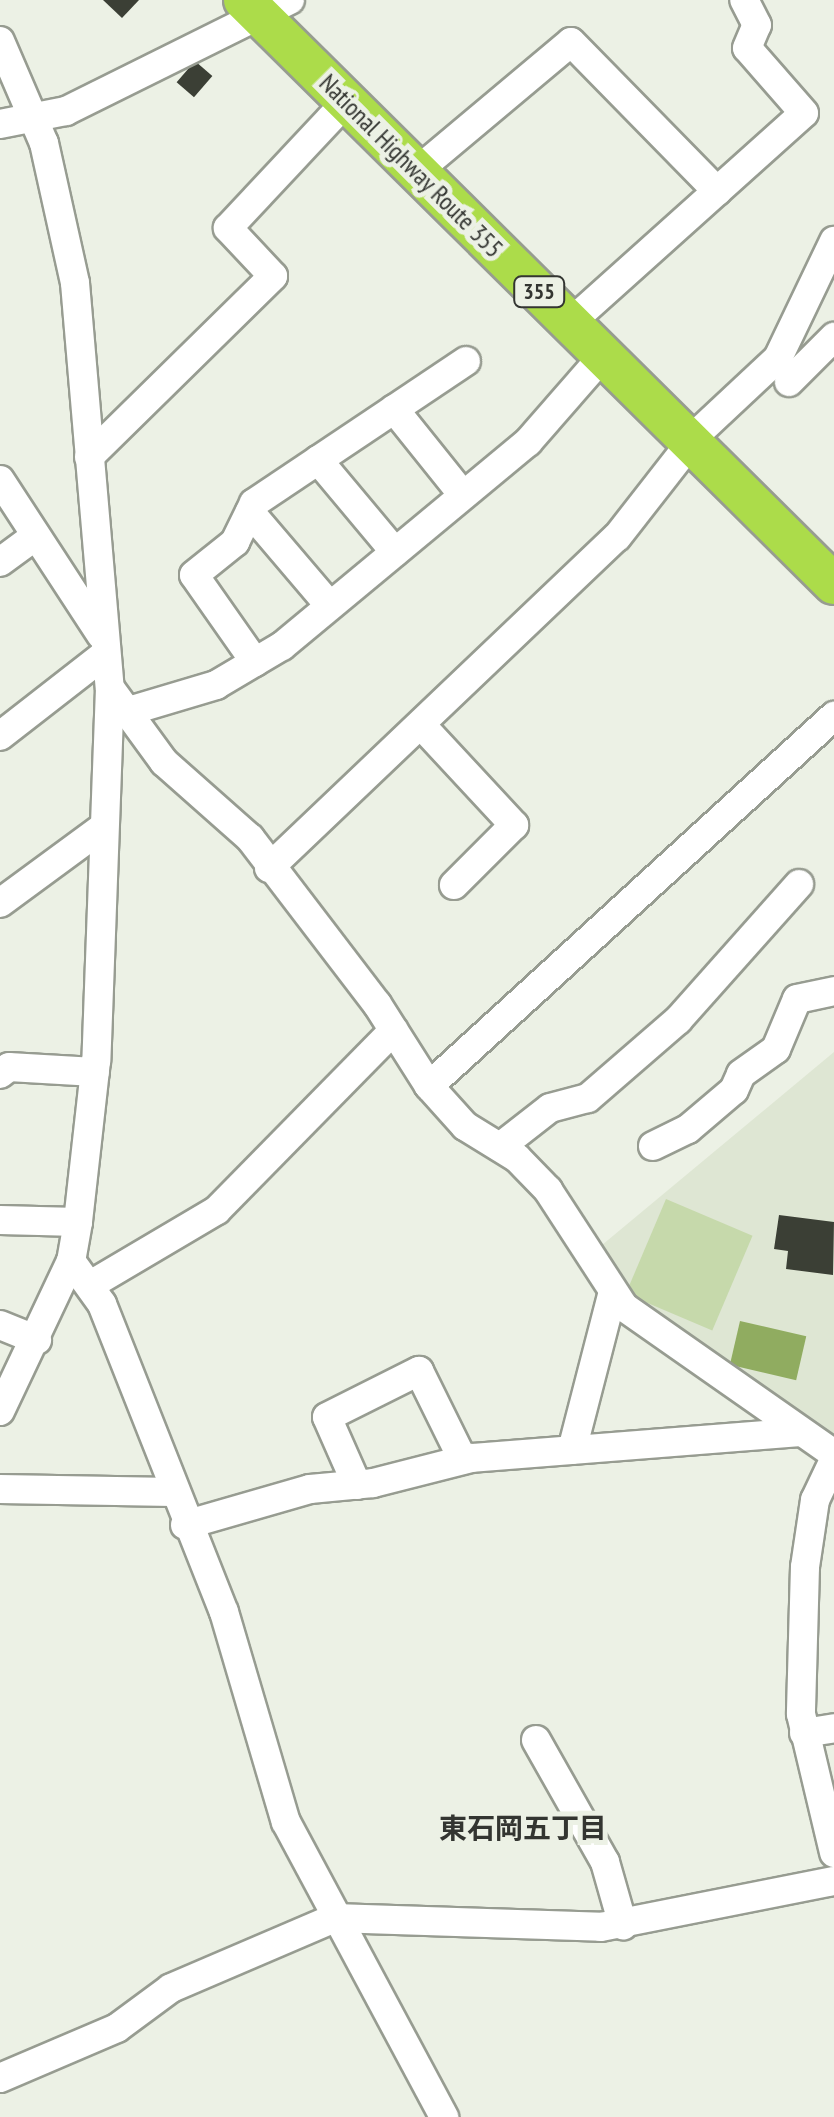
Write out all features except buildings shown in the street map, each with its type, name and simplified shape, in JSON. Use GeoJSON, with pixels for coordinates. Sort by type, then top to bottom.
{"type":"FeatureCollection","features":[{"type":"Feature","properties":{"kind":"highway","name":"National Highway Route 355"},"geometry":{"type":"LineString","coordinates":[[264,5],[346,102],[416,172],[692,444],[829,569]]}},
{"type":"Feature","properties":{"kind":"street"},"geometry":{"type":"LineString","coordinates":[[570,324],[804,112],[748,48],[757,25],[744,0]]}},
{"type":"Feature","properties":{"kind":"street"},"geometry":{"type":"LineString","coordinates":[[0,124],[36,122],[151,67],[264,5]]}},
{"type":"Feature","properties":{"kind":"street"},"geometry":{"type":"LineString","coordinates":[[0,41],[36,122],[75,282],[103,645],[110,688],[94,1072],[78,1222],[71,1260],[37,1340],[0,1412]]}},
{"type":"Feature","properties":{"kind":"street"},"geometry":{"type":"LineString","coordinates":[[416,172],[570,42],[716,190]]}},
{"type":"Feature","properties":{"kind":"street"},"geometry":{"type":"LineString","coordinates":[[88,456],[273,276],[228,228],[346,102]]}},
{"type":"Feature","properties":{"kind":"street"},"geometry":{"type":"LineString","coordinates":[[269,868],[423,727],[617,537],[692,444],[778,358],[834,242]]}},
{"type":"Feature","properties":{"kind":"street"},"geometry":{"type":"LineString","coordinates":[[788,382],[834,337]]}},
{"type":"Feature","properties":{"kind":"street"},"geometry":{"type":"LineString","coordinates":[[128,711],[216,685],[256,662],[528,442],[604,356]]}},
{"type":"Feature","properties":{"kind":"street"},"geometry":{"type":"LineString","coordinates":[[256,662],[194,575],[235,542],[250,512],[318,460],[466,361]]}},
{"type":"Feature","properties":{"kind":"street"},"geometry":{"type":"LineString","coordinates":[[394,409],[464,495]]}},
{"type":"Feature","properties":{"kind":"street"},"geometry":{"type":"LineString","coordinates":[[318,460],[395,552]]}},
{"type":"Feature","properties":{"kind":"street"},"geometry":{"type":"LineString","coordinates":[[0,480],[103,645]]}},
{"type":"Feature","properties":{"kind":"street"},"geometry":{"type":"LineString","coordinates":[[250,512],[330,606]]}},
{"type":"Feature","properties":{"kind":"street"},"geometry":{"type":"LineString","coordinates":[[0,562],[34,536]]}},
{"type":"Feature","properties":{"kind":"street"},"geometry":{"type":"LineString","coordinates":[[0,736],[103,645]]}},
{"type":"Feature","properties":{"kind":"street"},"geometry":{"type":"LineString","coordinates":[[110,688],[164,762],[225,812],[394,1030],[429,1086],[465,1126],[500,1147],[548,1190],[612,1294],[665,1342],[834,1457],[815,1500],[805,1566],[804,1733],[834,1852]]}},
{"type":"Feature","properties":{"kind":"street"},"geometry":{"type":"LineString","coordinates":[[429,1086],[834,716]]}},
{"type":"Feature","properties":{"kind":"street"},"geometry":{"type":"LineString","coordinates":[[423,727],[514,826],[454,885]]}},
{"type":"Feature","properties":{"kind":"street"},"geometry":{"type":"LineString","coordinates":[[0,903],[102,828]]}},
{"type":"Feature","properties":{"kind":"street"},"geometry":{"type":"LineString","coordinates":[[500,1147],[550,1108],[588,1098],[678,1020],[799,884]]}},
{"type":"Feature","properties":{"kind":"street"},"geometry":{"type":"LineString","coordinates":[[653,1146],[688,1129],[734,1090],[742,1074],[776,1050],[797,999],[834,992]]}},
{"type":"Feature","properties":{"kind":"street"},"geometry":{"type":"LineString","coordinates":[[92,1284],[217,1210],[394,1030]]}},
{"type":"Feature","properties":{"kind":"street"},"geometry":{"type":"LineString","coordinates":[[0,1074],[10,1067],[94,1072]]}},
{"type":"Feature","properties":{"kind":"street"},"geometry":{"type":"LineString","coordinates":[[0,1220],[78,1222]]}},
{"type":"Feature","properties":{"kind":"street"},"geometry":{"type":"LineString","coordinates":[[71,1260],[92,1284],[185,1524],[224,1612],[286,1822],[334,1918],[444,2117]]}},
{"type":"Feature","properties":{"kind":"street"},"geometry":{"type":"LineString","coordinates":[[572,1450],[612,1294]]}},
{"type":"Feature","properties":{"kind":"street"},"geometry":{"type":"LineString","coordinates":[[0,1324],[37,1340]]}},
{"type":"Feature","properties":{"kind":"street"},"geometry":{"type":"LineString","coordinates":[[357,1485],[327,1417],[420,1371],[463,1460]]}},
{"type":"Feature","properties":{"kind":"street"},"geometry":{"type":"LineString","coordinates":[[185,1524],[310,1489],[357,1485],[463,1460],[799,1432]]}},
{"type":"Feature","properties":{"kind":"street"},"geometry":{"type":"LineString","coordinates":[[0,1489],[173,1492]]}},
{"type":"Feature","properties":{"kind":"street"},"geometry":{"type":"LineString","coordinates":[[804,1733],[834,1728]]}},
{"type":"Feature","properties":{"kind":"street"},"geometry":{"type":"LineString","coordinates":[[536,1740],[605,1862],[623,1925]]}},
{"type":"Feature","properties":{"kind":"street"},"geometry":{"type":"LineString","coordinates":[[0,2078],[70,2052],[171,1988],[334,1918],[623,1925],[834,1882]]}},
{"type":"Feature","properties":{"kind":"shaded area"},"geometry":{"type":"Polygon","coordinates":[[[834,1052],[834,1447],[667,1339],[596,1250],[834,1052]]]}},
{"type":"Feature","properties":{"kind":"shaded area"},"geometry":{"type":"Polygon","coordinates":[[[666,1199],[753,1236],[712,1331],[626,1294],[666,1199]]]}},
{"type":"Feature","properties":{"kind":"shaded area"},"geometry":{"type":"Polygon","coordinates":[[[740,1321],[806,1336],[796,1380],[730,1365],[740,1321]]]}},
{"type":"Feature","properties":{"kind":"district","name":"東石岡五丁目"},"geometry":{"type":"Point","coordinates":[523,1828]}}]}
